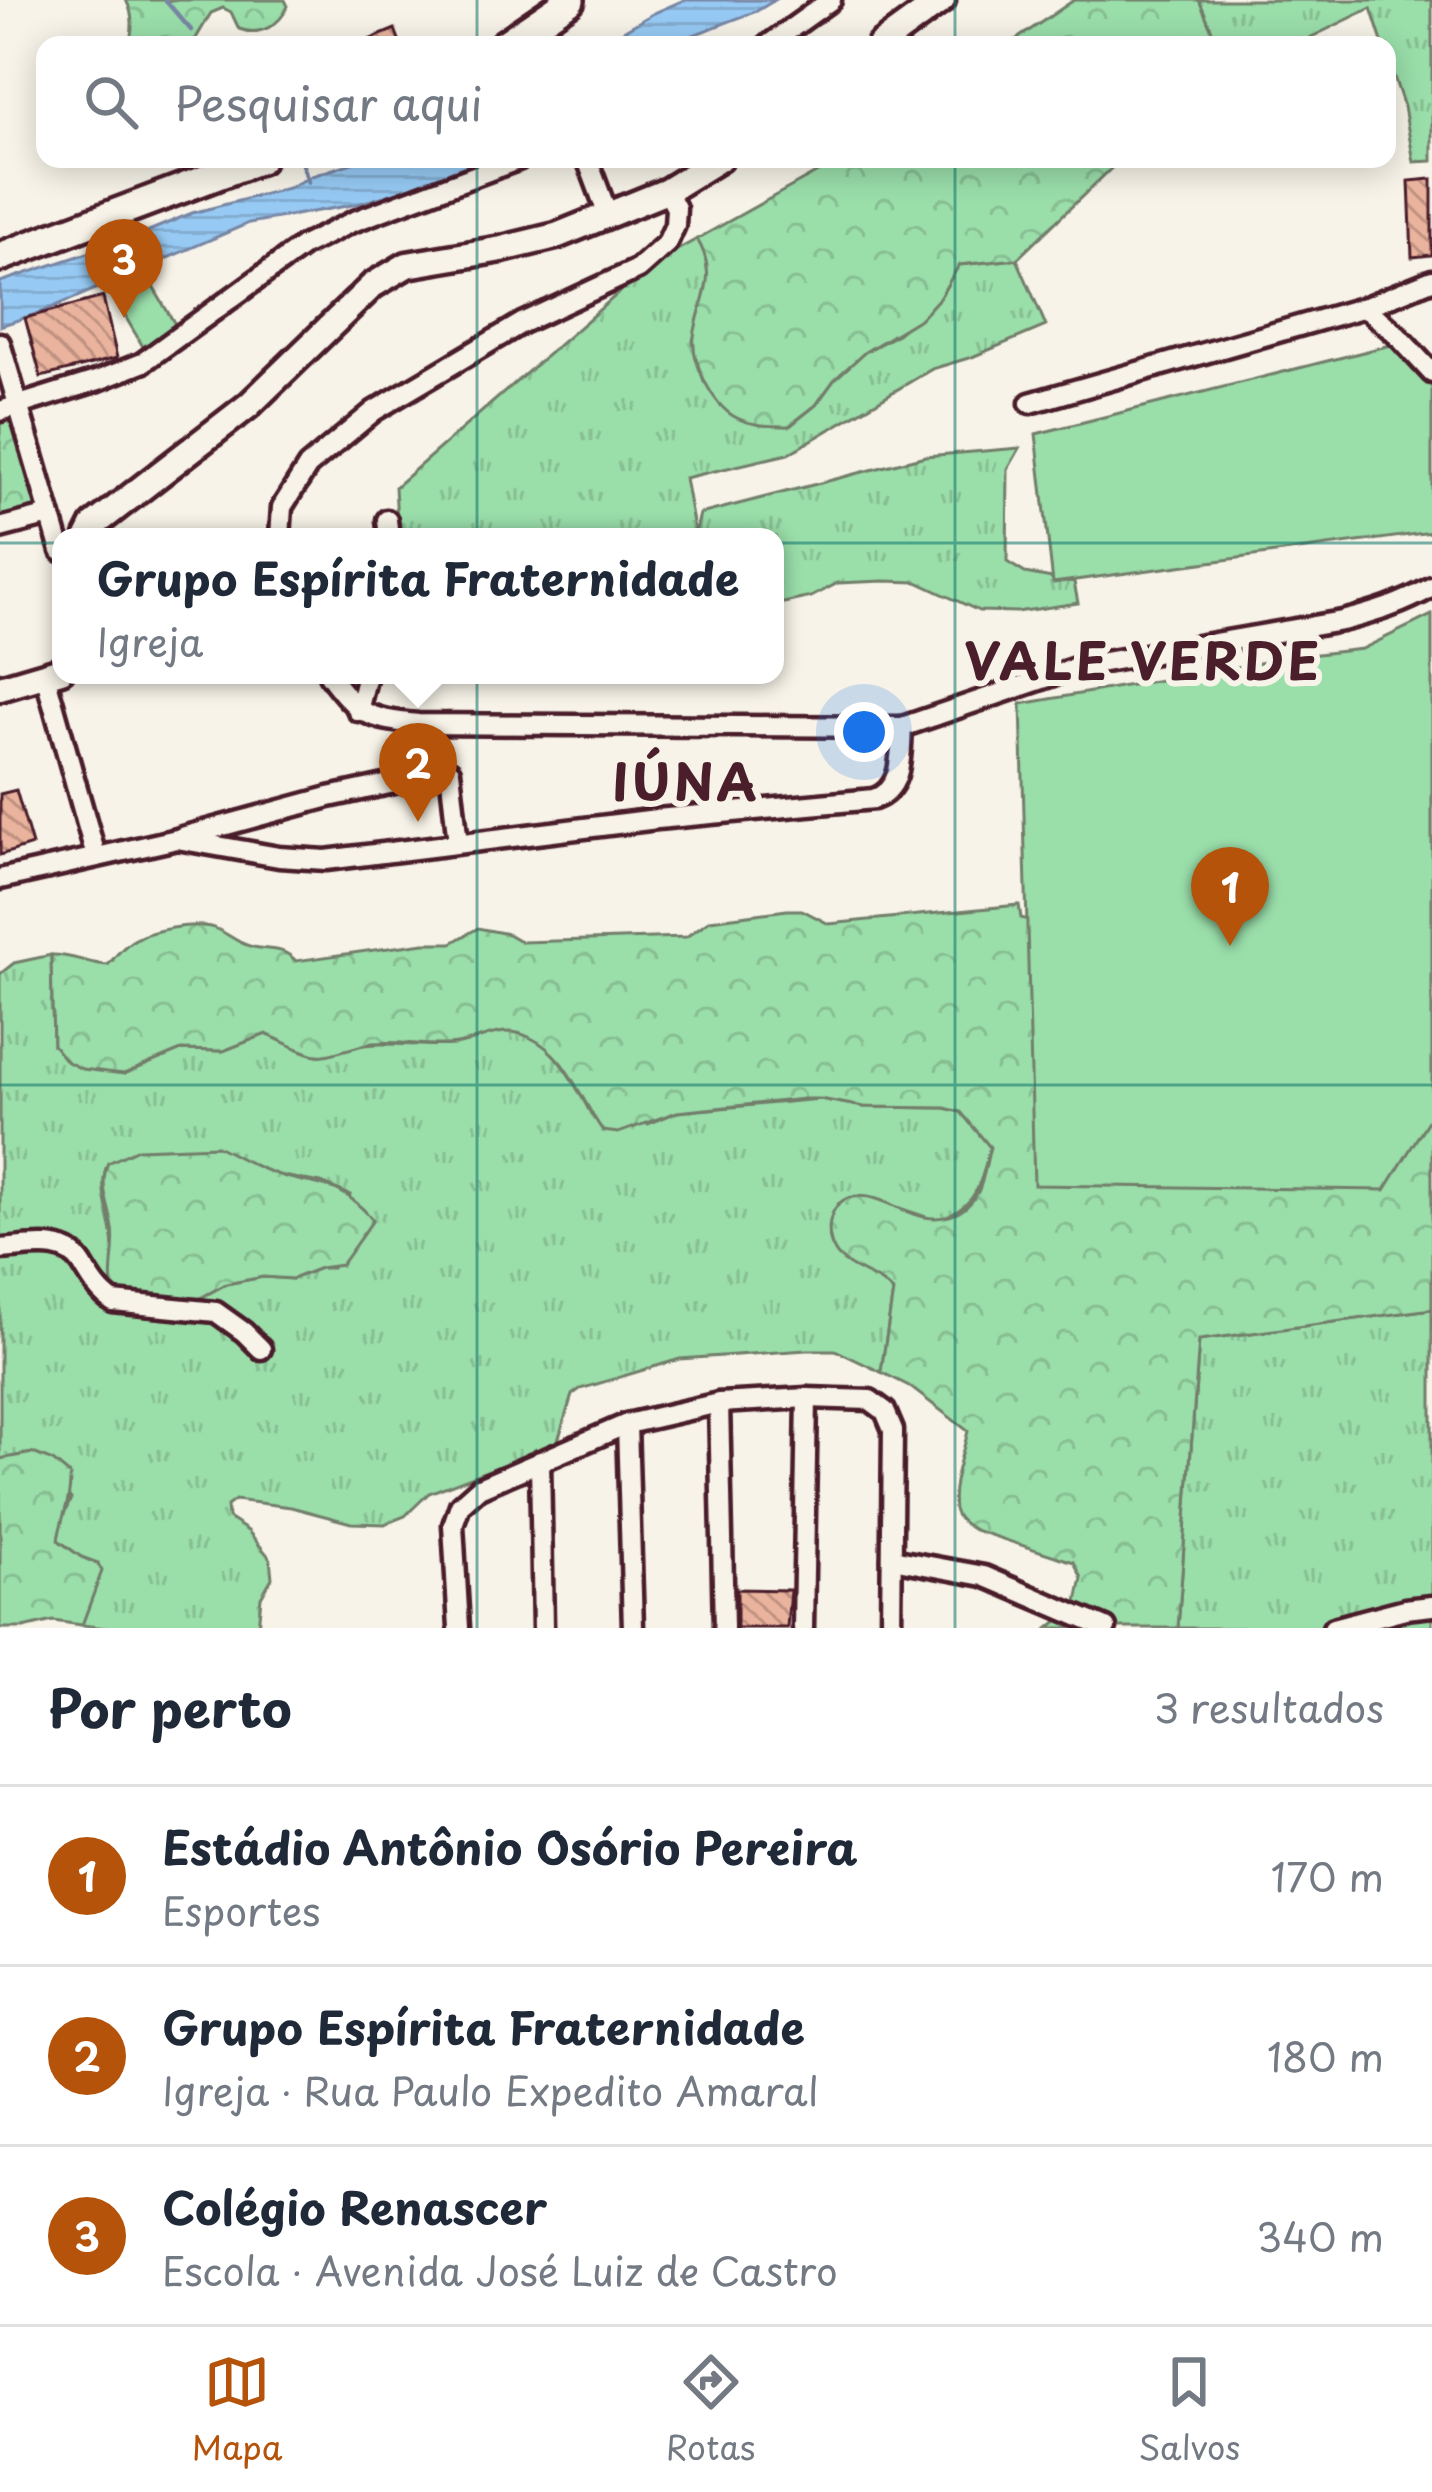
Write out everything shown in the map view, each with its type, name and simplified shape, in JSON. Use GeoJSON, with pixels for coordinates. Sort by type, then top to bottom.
{"type":"FeatureCollection","features":[{"type":"Feature","properties":{"kind":"main road"},"geometry":{"type":"LineString","coordinates":[[517,36],[570,0]]}},
{"type":"Feature","properties":{"kind":"main road"},"geometry":{"type":"LineString","coordinates":[[0,256],[236,168]]}},
{"type":"Feature","properties":{"kind":"street"},"geometry":{"type":"LineString","coordinates":[[781,36],[831,0]]}},
{"type":"Feature","properties":{"kind":"street"},"geometry":{"type":"LineString","coordinates":[[892,36],[942,0]]}},
{"type":"Feature","properties":{"kind":"street"},"geometry":{"type":"LineString","coordinates":[[9,408],[142,363],[303,246],[352,222],[496,168]]}},
{"type":"Feature","properties":{"kind":"street"},"geometry":{"type":"LineString","coordinates":[[590,168],[608,215]]}},
{"type":"Feature","properties":{"kind":"street"},"geometry":{"type":"LineString","coordinates":[[92,528],[249,405],[389,274],[407,265],[556,236],[667,191],[704,168]]}},
{"type":"Feature","properties":{"kind":"street"},"geometry":{"type":"LineString","coordinates":[[281,528],[282,507],[308,466],[374,411],[522,323],[638,269],[667,243],[675,225],[676,208],[667,191]]}},
{"type":"Feature","properties":{"kind":"street"},"geometry":{"type":"LineString","coordinates":[[1030,403],[1365,307],[1432,280]]}},
{"type":"Feature","properties":{"kind":"street"},"geometry":{"type":"LineString","coordinates":[[1365,307],[1432,373]]}},
{"type":"Feature","properties":{"kind":"street"},"geometry":{"type":"LineString","coordinates":[[0,343],[9,408],[54,528]]}},
{"type":"Feature","properties":{"kind":"street"},"geometry":{"type":"LineString","coordinates":[[0,527],[50,515]]}},
{"type":"Feature","properties":{"kind":"street"},"geometry":{"type":"LineString","coordinates":[[336,684],[358,711],[418,724],[902,727],[1081,666],[1342,621],[1378,612],[1432,587]]}},
{"type":"Feature","properties":{"kind":"street"},"geometry":{"type":"LineString","coordinates":[[0,688],[52,673]]}},
{"type":"Feature","properties":{"kind":"street"},"geometry":{"type":"LineString","coordinates":[[56,684],[96,856]]}},
{"type":"Feature","properties":{"kind":"street"},"geometry":{"type":"LineString","coordinates":[[358,711],[365,684]]}},
{"type":"Feature","properties":{"kind":"street"},"geometry":{"type":"LineString","coordinates":[[177,839],[302,860],[874,799],[884,795],[898,773],[902,727]]}},
{"type":"Feature","properties":{"kind":"street"},"geometry":{"type":"LineString","coordinates":[[0,879],[450,771],[458,843]]}},
{"type":"Feature","properties":{"kind":"street"},"geometry":{"type":"LineString","coordinates":[[0,1249],[55,1246],[71,1252],[88,1278],[113,1302],[216,1312],[261,1349]]}},
{"type":"Feature","properties":{"kind":"street"},"geometry":{"type":"LineString","coordinates":[[803,1628],[807,1397]]}},
{"type":"Feature","properties":{"kind":"street"},"geometry":{"type":"LineString","coordinates":[[459,1628],[453,1525],[460,1505],[479,1487],[627,1424],[719,1403],[807,1397],[870,1400],[885,1411],[893,1430],[892,1628]]}},
{"type":"Feature","properties":{"kind":"street"},"geometry":{"type":"LineString","coordinates":[[719,1403],[724,1628]]}},
{"type":"Feature","properties":{"kind":"street"},"geometry":{"type":"LineString","coordinates":[[627,1424],[633,1628]]}},
{"type":"Feature","properties":{"kind":"street"},"geometry":{"type":"LineString","coordinates":[[540,1461],[543,1628]]}},
{"type":"Feature","properties":{"kind":"street"},"geometry":{"type":"LineString","coordinates":[[892,1559],[984,1576],[1106,1628]]}},
{"type":"Feature","properties":{"kind":"street"},"geometry":{"type":"LineString","coordinates":[[1333,1628],[1432,1606]]}},
{"type":"Feature","properties":{"kind":"green space"},"geometry":{"type":"Polygon","coordinates":[[[126,0],[285,0],[288,6],[275,24],[247,31],[239,29],[231,12],[223,8],[211,13],[197,36],[130,36],[126,0]]]}},
{"type":"Feature","properties":{"kind":"green space"},"geometry":{"type":"Polygon","coordinates":[[[1074,0],[1199,0],[1214,36],[1021,36],[1074,0]]]}},
{"type":"Feature","properties":{"kind":"green space"},"geometry":{"type":"Polygon","coordinates":[[[1199,0],[1432,0],[1432,161],[1414,162],[1396,83],[1396,36],[1380,36],[1371,8],[1313,36],[1214,36],[1199,0]]]}},
{"type":"Feature","properties":{"kind":"green space"},"geometry":{"type":"Polygon","coordinates":[[[825,168],[1112,168],[1017,259],[959,265],[921,318],[865,352],[834,380],[816,405],[789,426],[741,420],[712,393],[700,370],[694,337],[707,265],[697,239],[825,168]]]}},
{"type":"Feature","properties":{"kind":"green space"},"geometry":{"type":"Polygon","coordinates":[[[697,239],[705,252],[709,283],[693,341],[704,382],[760,425],[790,426],[865,352],[896,335],[940,297],[959,265],[1017,259],[1046,326],[932,369],[788,454],[685,478],[694,528],[397,528],[395,487],[652,264],[697,239]]]}},
{"type":"Feature","properties":{"kind":"green space"},"geometry":{"type":"Polygon","coordinates":[[[146,275],[179,331],[145,350],[112,294],[146,275]]]}},
{"type":"Feature","properties":{"kind":"green space"},"geometry":{"type":"Polygon","coordinates":[[[1391,345],[1432,386],[1432,532],[1053,583],[1036,434],[1391,345]]]}},
{"type":"Feature","properties":{"kind":"green space"},"geometry":{"type":"Polygon","coordinates":[[[14,418],[39,509],[0,521],[0,423],[14,418]]]}},
{"type":"Feature","properties":{"kind":"green space"},"geometry":{"type":"Polygon","coordinates":[[[1020,448],[1008,469],[1007,562],[1025,573],[1074,582],[1078,603],[1017,612],[979,611],[917,582],[884,581],[838,583],[811,597],[784,603],[784,528],[696,528],[700,514],[925,456],[1020,448]]]}},
{"type":"Feature","properties":{"kind":"green space"},"geometry":{"type":"Polygon","coordinates":[[[1432,615],[1432,1114],[1385,1190],[1034,1185],[1021,704],[1362,649],[1432,615]]]}},
{"type":"Feature","properties":{"kind":"green space"},"geometry":{"type":"Polygon","coordinates":[[[1432,768],[1432,1309],[1199,1340],[1178,1628],[1049,1628],[1076,1606],[1082,1578],[1074,1562],[974,1530],[962,1521],[954,1509],[954,1490],[968,1431],[909,1386],[881,1372],[893,1292],[839,1257],[829,1232],[832,1214],[843,1200],[859,1196],[926,1217],[946,1217],[964,1209],[980,1187],[990,1147],[961,1112],[804,1099],[677,1112],[618,1133],[603,1131],[554,1055],[529,1037],[510,1032],[446,1045],[372,1043],[323,1055],[266,1034],[223,1051],[181,1050],[124,1074],[82,1069],[66,1061],[53,1045],[51,955],[108,965],[136,939],[172,928],[210,927],[248,946],[281,951],[296,961],[452,943],[478,928],[522,942],[686,937],[710,920],[787,910],[802,910],[829,924],[1019,905],[1021,918],[1053,927],[1432,768]]]}},
{"type":"Feature","properties":{"kind":"green space"},"geometry":{"type":"Polygon","coordinates":[[[51,955],[53,1045],[124,1074],[181,1050],[223,1051],[266,1034],[321,1055],[365,1045],[454,1045],[492,1033],[516,1032],[546,1047],[558,1059],[594,1119],[648,1124],[677,1112],[820,1099],[864,1107],[961,1112],[990,1147],[969,1201],[938,1221],[867,1197],[838,1204],[831,1224],[834,1250],[893,1292],[881,1372],[835,1350],[807,1350],[680,1359],[580,1389],[572,1395],[557,1444],[429,1493],[405,1516],[385,1524],[351,1523],[291,1507],[235,1500],[227,1506],[228,1518],[248,1531],[270,1558],[272,1578],[261,1597],[258,1628],[82,1625],[98,1563],[58,1540],[71,1499],[33,1453],[0,1459],[0,974],[14,963],[51,955]],[[108,1163],[104,1194],[114,1248],[191,1303],[226,1284],[263,1277],[292,1279],[332,1268],[350,1195],[321,1183],[277,1175],[108,1163]]]}},
{"type":"Feature","properties":{"kind":"green space"},"geometry":{"type":"Polygon","coordinates":[[[217,1146],[271,1172],[340,1191],[373,1220],[341,1265],[292,1279],[263,1277],[226,1284],[191,1303],[126,1297],[112,1287],[114,1236],[104,1188],[108,1163],[138,1149],[217,1146]]]}},
{"type":"Feature","properties":{"kind":"green space"},"geometry":{"type":"Polygon","coordinates":[[[1432,1309],[1432,1628],[1178,1628],[1199,1340],[1432,1309]]]}},
{"type":"Feature","properties":{"kind":"green space"},"geometry":{"type":"Polygon","coordinates":[[[33,1453],[70,1475],[58,1540],[102,1571],[82,1625],[53,1621],[0,1628],[0,1459],[33,1453]]]}},
{"type":"Feature","properties":{"kind":"water"},"geometry":{"type":"Polygon","coordinates":[[[684,0],[775,0],[691,36],[614,36],[684,0]]]}},
{"type":"Feature","properties":{"kind":"water"},"geometry":{"type":"Polygon","coordinates":[[[336,168],[460,168],[358,204],[249,223],[0,326],[0,282],[192,213],[288,188],[336,168]]]}},
{"type":"Feature","properties":{"kind":"building"},"geometry":{"type":"Polygon","coordinates":[[[1432,179],[1432,255],[1412,257],[1409,181],[1432,179]]]}},
{"type":"Feature","properties":{"kind":"building"},"geometry":{"type":"Polygon","coordinates":[[[103,297],[117,358],[41,377],[25,318],[103,297]]]}},
{"type":"Feature","properties":{"kind":"building"},"geometry":{"type":"Polygon","coordinates":[[[16,790],[32,845],[0,855],[0,794],[16,790]]]}},
{"type":"Feature","properties":{"kind":"building"},"geometry":{"type":"Polygon","coordinates":[[[737,1589],[790,1590],[787,1628],[737,1628],[737,1589]]]}},
{"type":"Feature","properties":{"kind":"waterway"},"geometry":{"type":"LineString","coordinates":[[165,0],[191,30]]}},
{"type":"Feature","properties":{"kind":"waterway"},"geometry":{"type":"LineString","coordinates":[[304,168],[308,182]]}},
{"type":"Feature","properties":{"kind":"place","name":"Colégio Renascer"},"geometry":{"type":"Point","coordinates":[124,318]}},
{"type":"Feature","properties":{"kind":"place","name":"Grupo Espírita Fraternidade"},"geometry":{"type":"Point","coordinates":[418,822]}},
{"type":"Feature","properties":{"kind":"place","name":"Estádio Antônio Osório Pereira"},"geometry":{"type":"Point","coordinates":[1230,946]}},
{"type":"Feature","properties":{"kind":"district","name":"VALE VERDE"},"geometry":{"type":"Point","coordinates":[1143,658]}},
{"type":"Feature","properties":{"kind":"district","name":"IÚNA"},"geometry":{"type":"Point","coordinates":[686,779]}}]}
